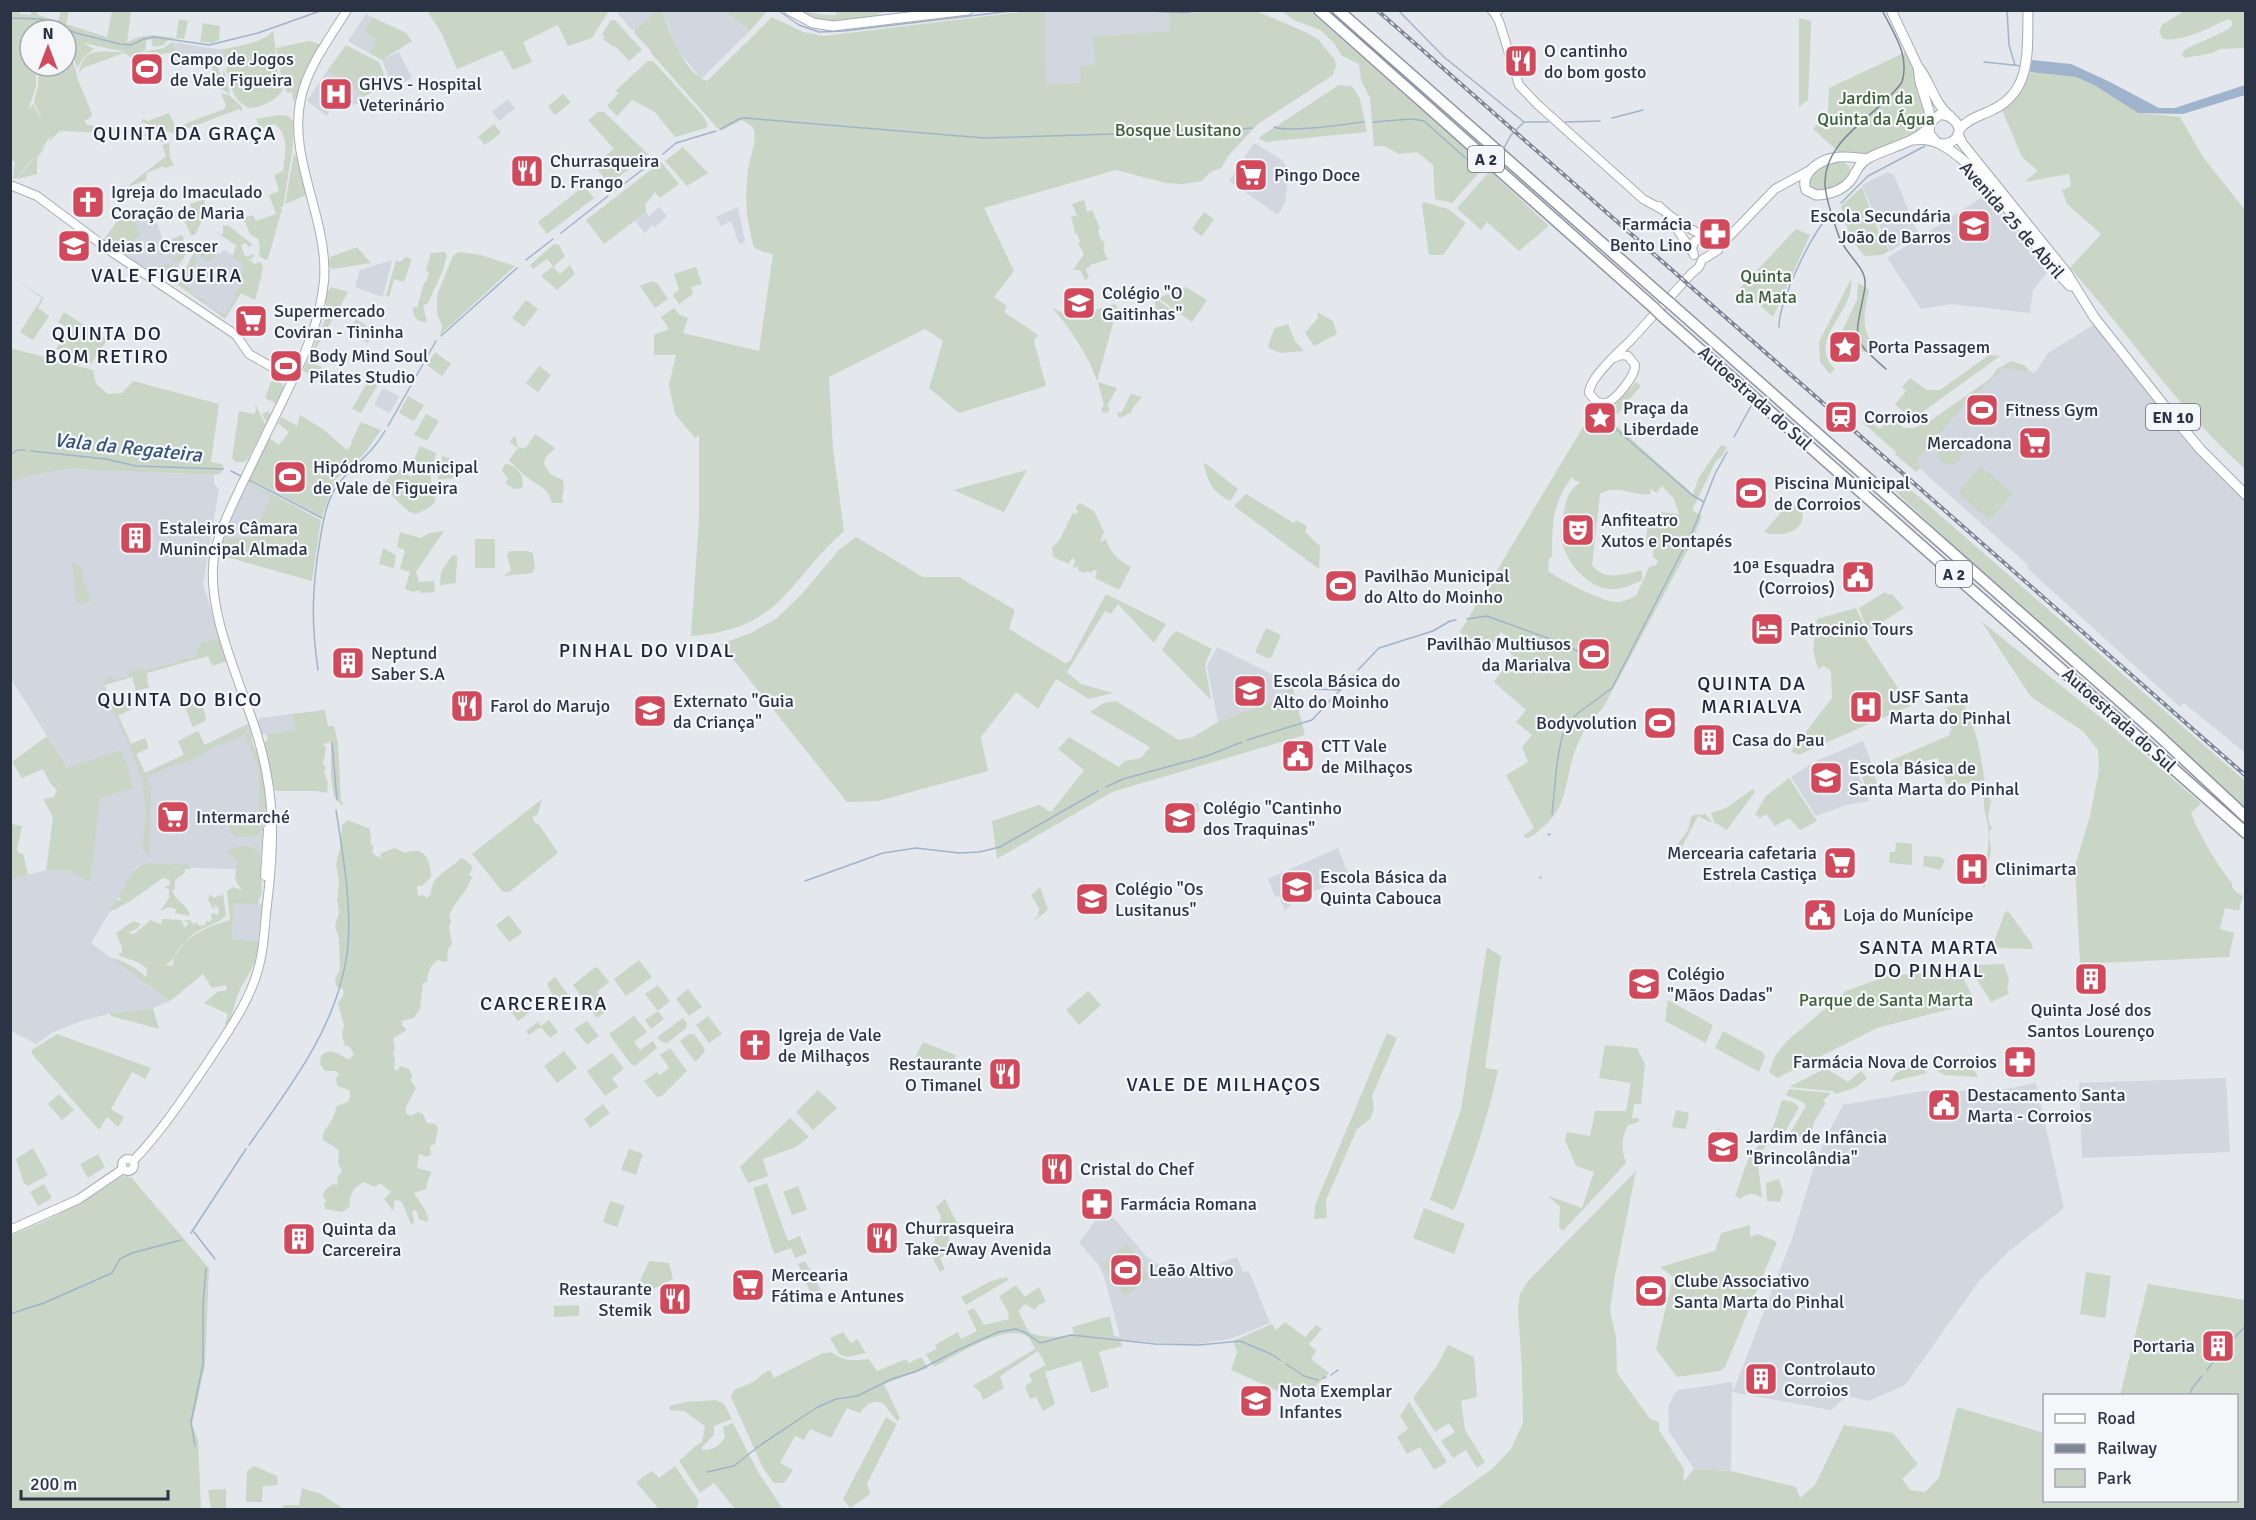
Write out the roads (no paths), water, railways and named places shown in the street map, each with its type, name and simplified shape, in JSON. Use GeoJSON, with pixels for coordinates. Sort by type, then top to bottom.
{"type":"FeatureCollection","features":[{"type":"Feature","properties":{"kind":"highway","name":"Autoestrada do Sul"},"geometry":{"type":"LineString","coordinates":[[1319,10],[2246,833]]}},
{"type":"Feature","properties":{"kind":"highway","name":"Autoestrada do Sul"},"geometry":{"type":"LineString","coordinates":[[1338,10],[2139,718],[2246,817]]}},
{"type":"Feature","properties":{"kind":"main road"},"geometry":{"type":"LineString","coordinates":[[10,1230],[79,1199],[123,1169],[124,1161],[128,1159],[133,1161],[169,1120],[243,1006],[256,976],[262,952],[268,896],[265,887],[270,796],[260,744],[224,635],[214,592],[214,564],[221,531],[310,343],[318,318],[324,276],[320,226],[300,144],[299,111],[302,94],[310,73],[347,10]]}},
{"type":"Feature","properties":{"kind":"main road"},"geometry":{"type":"LineString","coordinates":[[789,10],[813,23],[833,26],[968,10]]}},
{"type":"Feature","properties":{"kind":"main road"},"geometry":{"type":"LineString","coordinates":[[1499,21],[1499,10],[1493,11],[1499,21],[1519,85],[1543,110],[1632,189],[1653,200],[1665,212],[1696,256],[1707,258],[1718,250],[1779,187],[1831,158],[1867,159]]}},
{"type":"Feature","properties":{"kind":"main road"},"geometry":{"type":"LineString","coordinates":[[1891,10],[1917,65],[1941,107],[1952,116]]}},
{"type":"Feature","properties":{"kind":"main road"},"geometry":{"type":"LineString","coordinates":[[1910,141],[1929,140],[1950,143],[1974,117],[1996,108],[2019,87],[2025,73],[2027,57],[2028,10]]}},
{"type":"Feature","properties":{"kind":"main road"},"geometry":{"type":"LineString","coordinates":[[1917,65],[1930,116],[1929,125]]}},
{"type":"Feature","properties":{"kind":"main road"},"geometry":{"type":"LineString","coordinates":[[1779,187],[1796,186],[1816,195],[1834,192],[1845,186],[1857,167],[1867,159],[1910,141],[1939,115],[1974,117]]}},
{"type":"Feature","properties":{"kind":"main road","name":"EN 10"},"geometry":{"type":"LineString","coordinates":[[1952,116],[1958,123],[1958,132]]}},
{"type":"Feature","properties":{"kind":"main road","name":"EN 10"},"geometry":{"type":"LineString","coordinates":[[1929,125],[1930,136],[1939,143]]}},
{"type":"Feature","properties":{"kind":"main road","name":"Avenida 25 de Abril"},"geometry":{"type":"LineString","coordinates":[[1958,132],[1962,143],[2066,272],[2094,317],[2212,462],[2246,495]]}},
{"type":"Feature","properties":{"kind":"main road","name":"Avenida 25 de Abril"},"geometry":{"type":"LineString","coordinates":[[1939,143],[1949,149],[1978,176],[2054,270],[2083,298]]}},
{"type":"Feature","properties":{"kind":"main road"},"geometry":{"type":"LineString","coordinates":[[1847,158],[1853,164],[1855,173]]}},
{"type":"Feature","properties":{"kind":"main road"},"geometry":{"type":"LineString","coordinates":[[1806,190],[1804,179],[1810,170]]}},
{"type":"Feature","properties":{"kind":"main road"},"geometry":{"type":"LineString","coordinates":[[10,185],[38,196],[112,252],[236,335],[249,354],[292,382]]}},
{"type":"Feature","properties":{"kind":"main road"},"geometry":{"type":"LineString","coordinates":[[1665,212],[1708,239],[1723,243]]}},
{"type":"Feature","properties":{"kind":"main road"},"geometry":{"type":"LineString","coordinates":[[1708,239],[1714,246],[1712,254]]}},
{"type":"Feature","properties":{"kind":"main road"},"geometry":{"type":"LineString","coordinates":[[1631,340],[1629,350],[1636,369],[1633,376],[1611,400],[1600,403],[1591,396],[1590,385],[1691,274],[1699,267],[1695,241],[1708,239]]}},
{"type":"Feature","properties":{"kind":"main road"},"geometry":{"type":"LineString","coordinates":[[1614,358],[1625,355],[1632,358]]}},
{"type":"Feature","properties":{"kind":"water"},"geometry":{"type":"Polygon","coordinates":[[[2032,60],[2071,64],[2159,108],[2175,108],[2245,85],[2245,95],[2183,114],[2138,113],[2094,85],[2076,77],[2030,72],[2032,60]]]}},
{"type":"Feature","properties":{"kind":"waterway"},"geometry":{"type":"LineString","coordinates":[[10,18],[42,19],[76,33],[120,44],[131,45],[154,37],[209,45],[258,33],[323,10]]}},
{"type":"Feature","properties":{"kind":"waterway"},"geometry":{"type":"LineString","coordinates":[[778,10],[799,25],[819,32],[1021,10]]}},
{"type":"Feature","properties":{"kind":"waterway"},"geometry":{"type":"LineString","coordinates":[[1129,10],[1187,13],[1198,10]]}},
{"type":"Feature","properties":{"kind":"waterway"},"geometry":{"type":"LineString","coordinates":[[1398,10],[1444,57],[1524,122],[1548,122]]}},
{"type":"Feature","properties":{"kind":"waterway"},"geometry":{"type":"LineString","coordinates":[[2007,10],[2009,45],[2015,65]]}},
{"type":"Feature","properties":{"kind":"waterway"},"geometry":{"type":"LineString","coordinates":[[1984,62],[2022,66]]}},
{"type":"Feature","properties":{"kind":"waterway"},"geometry":{"type":"LineString","coordinates":[[1612,118],[1643,110]]}},
{"type":"Feature","properties":{"kind":"waterway"},"geometry":{"type":"LineString","coordinates":[[721,129],[745,118],[984,138],[1252,128]]}},
{"type":"Feature","properties":{"kind":"waterway"},"geometry":{"type":"LineString","coordinates":[[1373,122],[1411,119],[1424,121],[1479,170],[1487,168]]}},
{"type":"Feature","properties":{"kind":"waterway"},"geometry":{"type":"LineString","coordinates":[[1565,122],[1600,121]]}},
{"type":"Feature","properties":{"kind":"waterway"},"geometry":{"type":"LineString","coordinates":[[1274,127],[1304,129],[1364,122]]}},
{"type":"Feature","properties":{"kind":"waterway"},"geometry":{"type":"LineString","coordinates":[[1504,148],[1511,135],[1523,123]]}},
{"type":"Feature","properties":{"kind":"waterway"},"geometry":{"type":"LineString","coordinates":[[663,154],[676,143],[716,131]]}},
{"type":"Feature","properties":{"kind":"waterway"},"geometry":{"type":"LineString","coordinates":[[1841,203],[1868,176],[1925,146]]}},
{"type":"Feature","properties":{"kind":"waterway"},"geometry":{"type":"LineString","coordinates":[[616,190],[655,160]]}},
{"type":"Feature","properties":{"kind":"waterway"},"geometry":{"type":"LineString","coordinates":[[561,233],[608,196]]}},
{"type":"Feature","properties":{"kind":"waterway"},"geometry":{"type":"LineString","coordinates":[[1779,327],[1789,288],[1811,242],[1825,220]]}},
{"type":"Feature","properties":{"kind":"waterway"},"geometry":{"type":"LineString","coordinates":[[526,260],[553,239]]}},
{"type":"Feature","properties":{"kind":"waterway"},"geometry":{"type":"LineString","coordinates":[[441,336],[517,268]]}},
{"type":"Feature","properties":{"kind":"waterway"},"geometry":{"type":"LineString","coordinates":[[388,426],[436,341]]}},
{"type":"Feature","properties":{"kind":"waterway"},"geometry":{"type":"LineString","coordinates":[[1734,437],[1751,406]]}},
{"type":"Feature","properties":{"kind":"waterway"},"geometry":{"type":"LineString","coordinates":[[1609,423],[1692,495],[1704,502]]}},
{"type":"Feature","properties":{"kind":"waterway"},"geometry":{"type":"LineString","coordinates":[[318,670],[313,620],[314,590],[325,513],[336,487],[385,431]]}},
{"type":"Feature","properties":{"kind":"waterway","name":"Vala da Regateira"},"geometry":{"type":"LineString","coordinates":[[10,455],[17,450],[25,450]]}},
{"type":"Feature","properties":{"kind":"waterway","name":"Vala da Regateira"},"geometry":{"type":"LineString","coordinates":[[31,451],[106,459],[136,466],[223,469]]}},
{"type":"Feature","properties":{"kind":"waterway"},"geometry":{"type":"LineString","coordinates":[[1552,815],[1557,763],[1566,726],[1577,714],[1612,688],[1693,530],[1715,474],[1727,452]]}},
{"type":"Feature","properties":{"kind":"waterway"},"geometry":{"type":"LineString","coordinates":[[231,471],[241,476]]}},
{"type":"Feature","properties":{"kind":"waterway","name":"Vala da Regateira"},"geometry":{"type":"LineString","coordinates":[[249,480],[322,518]]}},
{"type":"Feature","properties":{"kind":"waterway"},"geometry":{"type":"LineString","coordinates":[[1467,619],[1487,616],[1553,640]]}},
{"type":"Feature","properties":{"kind":"waterway"},"geometry":{"type":"LineString","coordinates":[[1358,670],[1379,648],[1433,631],[1456,620]]}},
{"type":"Feature","properties":{"kind":"waterway"},"geometry":{"type":"LineString","coordinates":[[1557,642],[1580,652]]}},
{"type":"Feature","properties":{"kind":"waterway"},"geometry":{"type":"LineString","coordinates":[[1247,740],[1312,720],[1355,674]]}},
{"type":"Feature","properties":{"kind":"waterway"},"geometry":{"type":"LineString","coordinates":[[1300,679],[1316,689],[1341,690]]}},
{"type":"Feature","properties":{"kind":"waterway"},"geometry":{"type":"LineString","coordinates":[[1106,787],[1123,779],[1207,756],[1242,742]]}},
{"type":"Feature","properties":{"kind":"waterway"},"geometry":{"type":"LineString","coordinates":[[332,743],[337,800]]}},
{"type":"Feature","properties":{"kind":"waterway"},"geometry":{"type":"LineString","coordinates":[[805,881],[883,853],[916,848],[959,853],[979,852],[1000,847],[1098,791]]}},
{"type":"Feature","properties":{"kind":"waterway"},"geometry":{"type":"LineString","coordinates":[[249,1145],[308,1058],[321,1035],[340,986],[346,960],[349,924],[347,885],[336,810]]}},
{"type":"Feature","properties":{"kind":"waterway"},"geometry":{"type":"LineString","coordinates":[[191,1233],[246,1149]]}},
{"type":"Feature","properties":{"kind":"waterway"},"geometry":{"type":"LineString","coordinates":[[194,1232],[215,1259]]}},
{"type":"Feature","properties":{"kind":"waterway"},"geometry":{"type":"LineString","coordinates":[[10,1314],[44,1303],[112,1273],[120,1259],[132,1253],[181,1240]]}},
{"type":"Feature","properties":{"kind":"waterway"},"geometry":{"type":"LineString","coordinates":[[195,1446],[191,1422],[203,1364],[203,1304],[206,1268]]}},
{"type":"Feature","properties":{"kind":"waterway"},"geometry":{"type":"LineString","coordinates":[[2228,1344],[2246,1326]]}},
{"type":"Feature","properties":{"kind":"waterway"},"geometry":{"type":"LineString","coordinates":[[707,1472],[734,1466],[759,1446],[816,1408],[836,1399],[857,1396],[892,1379],[917,1371],[998,1332],[1016,1329],[1040,1343],[1071,1335],[1155,1344],[1199,1345],[1240,1341],[1280,1360]]}},
{"type":"Feature","properties":{"kind":"waterway"},"geometry":{"type":"LineString","coordinates":[[2207,1370],[2220,1353]]}},
{"type":"Feature","properties":{"kind":"waterway"},"geometry":{"type":"LineString","coordinates":[[1286,1364],[1304,1376],[1318,1380]]}},
{"type":"Feature","properties":{"kind":"waterway"},"geometry":{"type":"LineString","coordinates":[[1331,1375],[1338,1370]]}},
{"type":"Feature","properties":{"kind":"waterway"},"geometry":{"type":"LineString","coordinates":[[2190,1394],[2202,1376]]}},
{"type":"Feature","properties":{"kind":"tram line"},"geometry":{"type":"LineString","coordinates":[[1882,10],[1900,45],[1904,63],[1902,82],[1842,141],[1827,168],[1825,185],[1828,203],[1840,240],[1864,275],[1865,286],[1858,327],[1859,341],[1868,353],[1886,369]]}},
{"type":"Feature","properties":{"kind":"railway"},"geometry":{"type":"LineString","coordinates":[[1377,10],[2246,776]]}},
{"type":"Feature","properties":{"kind":"place","name":"O cantinho do bom gosto"},"geometry":{"type":"Point","coordinates":[1521,61]}},
{"type":"Feature","properties":{"kind":"place","name":"Campo de Jogos de Vale Figueira"},"geometry":{"type":"Point","coordinates":[147,69]}},
{"type":"Feature","properties":{"kind":"place","name":"GHVS - Hospital Veterinário"},"geometry":{"type":"Point","coordinates":[336,94]}},
{"type":"Feature","properties":{"kind":"place","name":"Churrasqueira D. Frango"},"geometry":{"type":"Point","coordinates":[527,171]}},
{"type":"Feature","properties":{"kind":"place","name":"Pingo Doce"},"geometry":{"type":"Point","coordinates":[1251,175]}},
{"type":"Feature","properties":{"kind":"place","name":"Igreja do Imaculado Coração de Maria"},"geometry":{"type":"Point","coordinates":[88,202]}},
{"type":"Feature","properties":{"kind":"place","name":"Escola Secundária João de Barros"},"geometry":{"type":"Point","coordinates":[1974,226]}},
{"type":"Feature","properties":{"kind":"place","name":"Farmácia Bento Lino"},"geometry":{"type":"Point","coordinates":[1715,234]}},
{"type":"Feature","properties":{"kind":"place","name":"Ideias a Crescer"},"geometry":{"type":"Point","coordinates":[74,246]}},
{"type":"Feature","properties":{"kind":"place","name":"Colégio \"O Gaitinhas\""},"geometry":{"type":"Point","coordinates":[1079,303]}},
{"type":"Feature","properties":{"kind":"place","name":"Supermercado Coviran - Tininha"},"geometry":{"type":"Point","coordinates":[251,321]}},
{"type":"Feature","properties":{"kind":"place","name":"Porta Passagem"},"geometry":{"type":"Point","coordinates":[1845,347]}},
{"type":"Feature","properties":{"kind":"place","name":"Body Mind Soul Pilates Studio"},"geometry":{"type":"Point","coordinates":[286,366]}},
{"type":"Feature","properties":{"kind":"place","name":"Fitness Gym"},"geometry":{"type":"Point","coordinates":[1982,410]}},
{"type":"Feature","properties":{"kind":"place","name":"Corroios"},"geometry":{"type":"Point","coordinates":[1841,417]}},
{"type":"Feature","properties":{"kind":"place","name":"Praça da Liberdade"},"geometry":{"type":"Point","coordinates":[1600,418]}},
{"type":"Feature","properties":{"kind":"place","name":"Mercadona"},"geometry":{"type":"Point","coordinates":[2035,443]}},
{"type":"Feature","properties":{"kind":"place","name":"Hipódromo Municipal de Vale de Figueira"},"geometry":{"type":"Point","coordinates":[290,477]}},
{"type":"Feature","properties":{"kind":"place","name":"Piscina Municipal de Corroios"},"geometry":{"type":"Point","coordinates":[1751,493]}},
{"type":"Feature","properties":{"kind":"place","name":"Anfiteatro Xutos e Pontapés"},"geometry":{"type":"Point","coordinates":[1578,530]}},
{"type":"Feature","properties":{"kind":"place","name":"Estaleiros Câmara Munincipal Almada"},"geometry":{"type":"Point","coordinates":[136,538]}},
{"type":"Feature","properties":{"kind":"place","name":"10ª Esquadra (Corroios)"},"geometry":{"type":"Point","coordinates":[1858,577]}},
{"type":"Feature","properties":{"kind":"place","name":"Pavilhão Municipal do Alto do Moinho"},"geometry":{"type":"Point","coordinates":[1341,586]}},
{"type":"Feature","properties":{"kind":"place","name":"Patrocinio Tours"},"geometry":{"type":"Point","coordinates":[1767,629]}},
{"type":"Feature","properties":{"kind":"place","name":"Pavilhão Multiusos da Marialva"},"geometry":{"type":"Point","coordinates":[1594,654]}},
{"type":"Feature","properties":{"kind":"place","name":"Neptund Saber S.A"},"geometry":{"type":"Point","coordinates":[348,663]}},
{"type":"Feature","properties":{"kind":"place","name":"Escola Básica do Alto do Moinho"},"geometry":{"type":"Point","coordinates":[1250,691]}},
{"type":"Feature","properties":{"kind":"place","name":"Farol do Marujo"},"geometry":{"type":"Point","coordinates":[467,706]}},
{"type":"Feature","properties":{"kind":"place","name":"USF Santa Marta do Pinhal"},"geometry":{"type":"Point","coordinates":[1866,707]}},
{"type":"Feature","properties":{"kind":"place","name":"Externato \"Guia da Criança\""},"geometry":{"type":"Point","coordinates":[650,711]}},
{"type":"Feature","properties":{"kind":"place","name":"Bodyvolution"},"geometry":{"type":"Point","coordinates":[1660,723]}},
{"type":"Feature","properties":{"kind":"place","name":"Casa do Pau"},"geometry":{"type":"Point","coordinates":[1709,740]}},
{"type":"Feature","properties":{"kind":"place","name":"CTT Vale de Milhaços"},"geometry":{"type":"Point","coordinates":[1298,756]}},
{"type":"Feature","properties":{"kind":"place","name":"Escola Básica de Santa Marta do Pinhal"},"geometry":{"type":"Point","coordinates":[1826,778]}},
{"type":"Feature","properties":{"kind":"place","name":"Intermarché"},"geometry":{"type":"Point","coordinates":[173,817]}},
{"type":"Feature","properties":{"kind":"place","name":"Colégio \"Cantinho dos Traquinas\""},"geometry":{"type":"Point","coordinates":[1180,818]}},
{"type":"Feature","properties":{"kind":"place","name":"Mercearia cafetaria Estrela Castiça"},"geometry":{"type":"Point","coordinates":[1840,863]}},
{"type":"Feature","properties":{"kind":"place","name":"Clinimarta"},"geometry":{"type":"Point","coordinates":[1972,869]}},
{"type":"Feature","properties":{"kind":"place","name":"Escola Básica da Quinta Cabouca"},"geometry":{"type":"Point","coordinates":[1297,887]}},
{"type":"Feature","properties":{"kind":"place","name":"Colégio \"Os Lusitanus\""},"geometry":{"type":"Point","coordinates":[1092,899]}},
{"type":"Feature","properties":{"kind":"place","name":"Loja do Munícipe"},"geometry":{"type":"Point","coordinates":[1820,915]}},
{"type":"Feature","properties":{"kind":"place","name":"Quinta José dos Santos Lourenço"},"geometry":{"type":"Point","coordinates":[2091,979]}},
{"type":"Feature","properties":{"kind":"place","name":"Colégio \"Mãos Dadas\""},"geometry":{"type":"Point","coordinates":[1644,984]}},
{"type":"Feature","properties":{"kind":"place","name":"Igreja de Vale de Milhaços"},"geometry":{"type":"Point","coordinates":[755,1045]}},
{"type":"Feature","properties":{"kind":"place","name":"Farmácia Nova de Corroios"},"geometry":{"type":"Point","coordinates":[2020,1062]}},
{"type":"Feature","properties":{"kind":"place","name":"Restaurante O Timanel"},"geometry":{"type":"Point","coordinates":[1005,1074]}},
{"type":"Feature","properties":{"kind":"place","name":"Destacamento Santa Marta - Corroios"},"geometry":{"type":"Point","coordinates":[1944,1105]}},
{"type":"Feature","properties":{"kind":"place","name":"Jardim de Infância \"Brincolândia\""},"geometry":{"type":"Point","coordinates":[1723,1147]}},
{"type":"Feature","properties":{"kind":"place","name":"Cristal do Chef"},"geometry":{"type":"Point","coordinates":[1057,1169]}},
{"type":"Feature","properties":{"kind":"place","name":"Farmácia Romana"},"geometry":{"type":"Point","coordinates":[1097,1204]}},
{"type":"Feature","properties":{"kind":"place","name":"Churrasqueira Take-Away Avenida"},"geometry":{"type":"Point","coordinates":[882,1238]}},
{"type":"Feature","properties":{"kind":"place","name":"Quinta da Carcereira"},"geometry":{"type":"Point","coordinates":[299,1239]}},
{"type":"Feature","properties":{"kind":"place","name":"Leão Altivo"},"geometry":{"type":"Point","coordinates":[1126,1270]}},
{"type":"Feature","properties":{"kind":"place","name":"Mercearia Fátima e Antunes"},"geometry":{"type":"Point","coordinates":[748,1285]}},
{"type":"Feature","properties":{"kind":"place","name":"Clube Associativo Santa Marta do Pinhal"},"geometry":{"type":"Point","coordinates":[1651,1291]}},
{"type":"Feature","properties":{"kind":"place","name":"Restaurante Stemik"},"geometry":{"type":"Point","coordinates":[675,1299]}},
{"type":"Feature","properties":{"kind":"place","name":"Portaria"},"geometry":{"type":"Point","coordinates":[2218,1346]}},
{"type":"Feature","properties":{"kind":"place","name":"Controlauto Corroios"},"geometry":{"type":"Point","coordinates":[1761,1379]}},
{"type":"Feature","properties":{"kind":"place","name":"Nota Exemplar Infantes"},"geometry":{"type":"Point","coordinates":[1256,1401]}},
{"type":"Feature","properties":{"kind":"district","name":"QUINTA DA GRAÇA"},"geometry":{"type":"Point","coordinates":[185,133]}},
{"type":"Feature","properties":{"kind":"district","name":"VALE FIGUEIRA"},"geometry":{"type":"Point","coordinates":[167,275]}},
{"type":"Feature","properties":{"kind":"district","name":"QUINTA DO BOM RETIRO"},"geometry":{"type":"Point","coordinates":[107,344]}},
{"type":"Feature","properties":{"kind":"district","name":"PINHAL DO VIDAL"},"geometry":{"type":"Point","coordinates":[647,650]}},
{"type":"Feature","properties":{"kind":"district","name":"QUINTA DA MARIALVA"},"geometry":{"type":"Point","coordinates":[1752,694]}},
{"type":"Feature","properties":{"kind":"district","name":"QUINTA DO BICO"},"geometry":{"type":"Point","coordinates":[180,699]}},
{"type":"Feature","properties":{"kind":"district","name":"SANTA MARTA DO PINHAL"},"geometry":{"type":"Point","coordinates":[1929,958]}},
{"type":"Feature","properties":{"kind":"district","name":"CARCEREIRA"},"geometry":{"type":"Point","coordinates":[544,1003]}},
{"type":"Feature","properties":{"kind":"district","name":"VALE DE MILHAÇOS"},"geometry":{"type":"Point","coordinates":[1224,1084]}},
{"type":"Feature","properties":{"kind":"park label","name":"Jardim da Quinta da Água"},"geometry":{"type":"Point","coordinates":[1876,108]}},
{"type":"Feature","properties":{"kind":"park label","name":"Bosque Lusitano"},"geometry":{"type":"Point","coordinates":[1178,130]}},
{"type":"Feature","properties":{"kind":"park label","name":"Quinta da Mata"},"geometry":{"type":"Point","coordinates":[1766,286]}},
{"type":"Feature","properties":{"kind":"park label","name":"Parque de Santa Marta"},"geometry":{"type":"Point","coordinates":[1886,1000]}}]}
